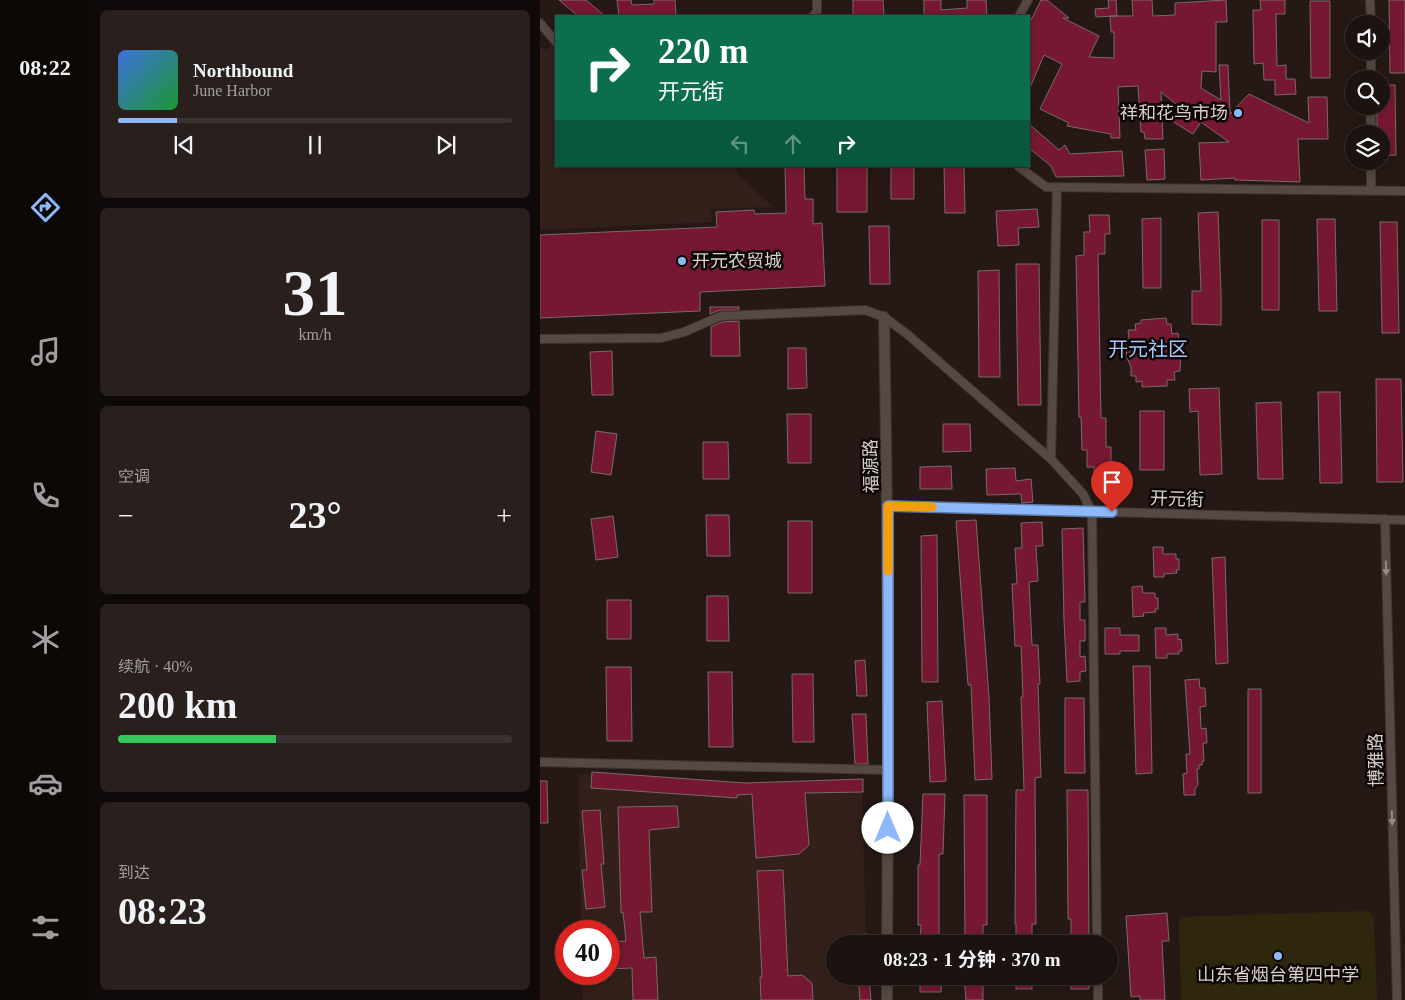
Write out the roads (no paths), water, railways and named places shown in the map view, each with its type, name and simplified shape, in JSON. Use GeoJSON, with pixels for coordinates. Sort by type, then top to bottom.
{"type":"FeatureCollection","features":[{"type":"Feature","properties":{"kind":"street"},"geometry":{"type":"LineString","coordinates":[[817,0],[817,15]]}},
{"type":"Feature","properties":{"kind":"street"},"geometry":{"type":"LineString","coordinates":[[1020,15],[1028,0]]}},
{"type":"Feature","properties":{"kind":"street"},"geometry":{"type":"LineString","coordinates":[[1370,0],[1370,15]]}},
{"type":"Feature","properties":{"kind":"street"},"geometry":{"type":"LineString","coordinates":[[540,23],[555,41]]}},
{"type":"Feature","properties":{"kind":"street"},"geometry":{"type":"LineString","coordinates":[[1019,167],[1046,187],[1405,191]]}},
{"type":"Feature","properties":{"kind":"street"},"geometry":{"type":"LineString","coordinates":[[1371,170],[1371,190]]}},
{"type":"Feature","properties":{"kind":"street"},"geometry":{"type":"LineString","coordinates":[[1051,459],[1057,187]]}},
{"type":"Feature","properties":{"kind":"street"},"geometry":{"type":"LineString","coordinates":[[540,340],[661,338],[684,332],[721,316],[865,310],[884,318],[907,334],[1051,459],[1083,494],[1092,512],[1097,935]]}},
{"type":"Feature","properties":{"kind":"street","name":"福源路"},"geometry":{"type":"LineString","coordinates":[[884,318],[888,506],[889,770],[887,935]]}},
{"type":"Feature","properties":{"kind":"street","name":"开元街"},"geometry":{"type":"LineString","coordinates":[[888,506],[1405,520]]}},
{"type":"Feature","properties":{"kind":"street","name":"博雅路"},"geometry":{"type":"LineString","coordinates":[[1385,520],[1398,1000]]}},
{"type":"Feature","properties":{"kind":"street"},"geometry":{"type":"LineString","coordinates":[[540,762],[889,770]]}},
{"type":"Feature","properties":{"kind":"street"},"geometry":{"type":"LineString","coordinates":[[887,985],[887,1000]]}},
{"type":"Feature","properties":{"kind":"street"},"geometry":{"type":"LineString","coordinates":[[1098,985],[1098,1000]]}},
{"type":"Feature","properties":{"kind":"place","name":"祥和花鸟市场"},"geometry":{"type":"Point","coordinates":[1238,113]}},
{"type":"Feature","properties":{"kind":"place","name":"开元农贸城"},"geometry":{"type":"Point","coordinates":[682,261]}},
{"type":"Feature","properties":{"kind":"place","name":"山东省烟台第四中学"},"geometry":{"type":"Point","coordinates":[1278,956]}},
{"type":"Feature","properties":{"kind":"district","name":"开元社区"},"geometry":{"type":"Point","coordinates":[1148,349]}}]}
